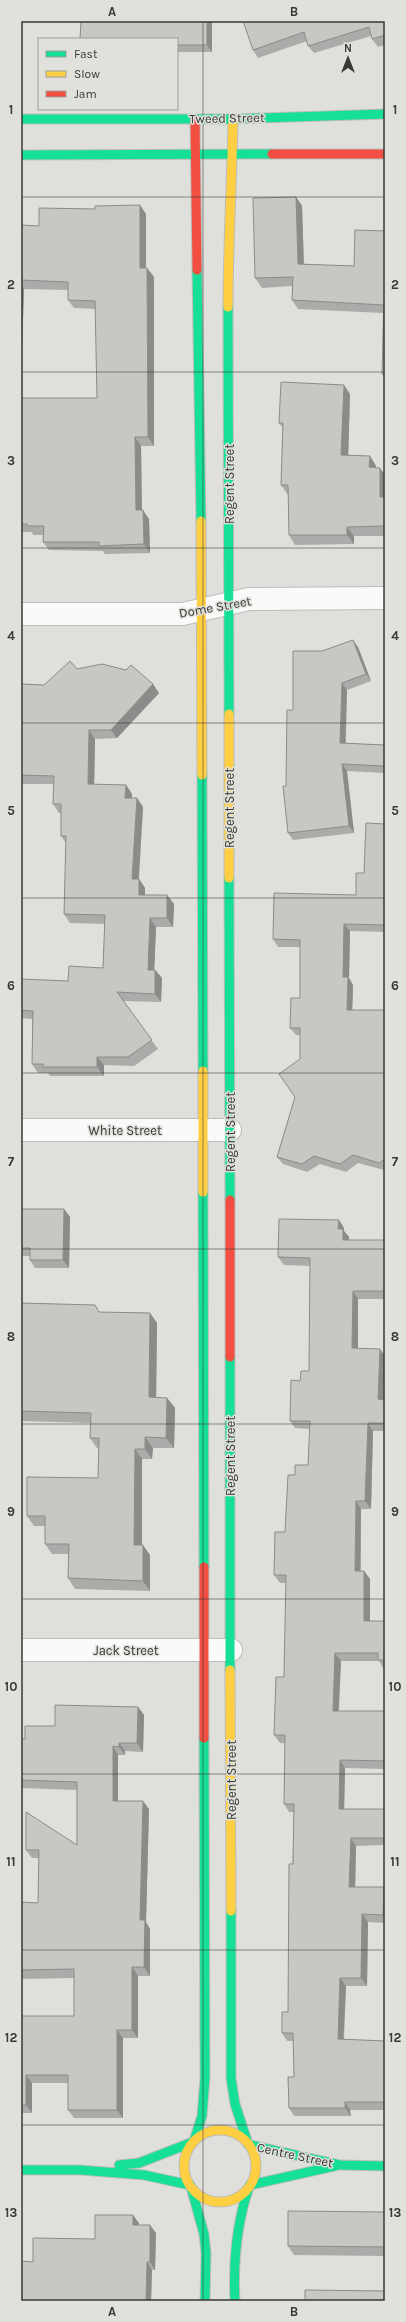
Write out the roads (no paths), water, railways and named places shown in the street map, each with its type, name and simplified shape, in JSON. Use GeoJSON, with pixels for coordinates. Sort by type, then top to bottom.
{"type":"FeatureCollection","features":[{"type":"Feature","properties":{"kind":"street","name":"Tweed Street"},"geometry":{"type":"LineString","coordinates":[[21,119],[233,119],[385,114]]}},
{"type":"Feature","properties":{"kind":"street","name":"Regent Street"},"geometry":{"type":"LineString","coordinates":[[194,2141],[202,2116],[205,2078],[202,611],[195,119]]}},
{"type":"Feature","properties":{"kind":"street","name":"Regent Street"},"geometry":{"type":"LineString","coordinates":[[233,119],[233,154],[228,231],[231,2078],[235,2104],[249,2145]]}},
{"type":"Feature","properties":{"kind":"street"},"geometry":{"type":"LineString","coordinates":[[21,155],[385,154]]}},
{"type":"Feature","properties":{"kind":"street","name":"Dome Street"},"geometry":{"type":"LineString","coordinates":[[21,614],[183,614],[202,611],[249,599],[385,598]]}},
{"type":"Feature","properties":{"kind":"street","name":"White Street"},"geometry":{"type":"LineString","coordinates":[[21,1130],[230,1130]]}},
{"type":"Feature","properties":{"kind":"street","name":"Jack Street"},"geometry":{"type":"LineString","coordinates":[[21,1650],[231,1650]]}},
{"type":"Feature","properties":{"kind":"street"},"geometry":{"type":"LineString","coordinates":[[80,2170],[139,2163],[194,2141],[212,2131],[222,2130],[241,2136],[249,2145],[256,2165],[250,2186],[239,2214],[234,2241],[235,2301]]}},
{"type":"Feature","properties":{"kind":"street"},"geometry":{"type":"LineString","coordinates":[[194,2141],[187,2152],[184,2163],[185,2175],[191,2186],[204,2234],[206,2253],[205,2301]]}},
{"type":"Feature","properties":{"kind":"street","name":"Centre Street"},"geometry":{"type":"LineString","coordinates":[[249,2145],[340,2165],[385,2166]]}},
{"type":"Feature","properties":{"kind":"street","name":"Centre Street"},"geometry":{"type":"LineString","coordinates":[[250,2186],[340,2165]]}},
{"type":"Feature","properties":{"kind":"street"},"geometry":{"type":"LineString","coordinates":[[21,2170],[80,2170],[144,2175],[191,2186],[209,2200],[220,2202],[231,2200],[250,2186]]}}]}
